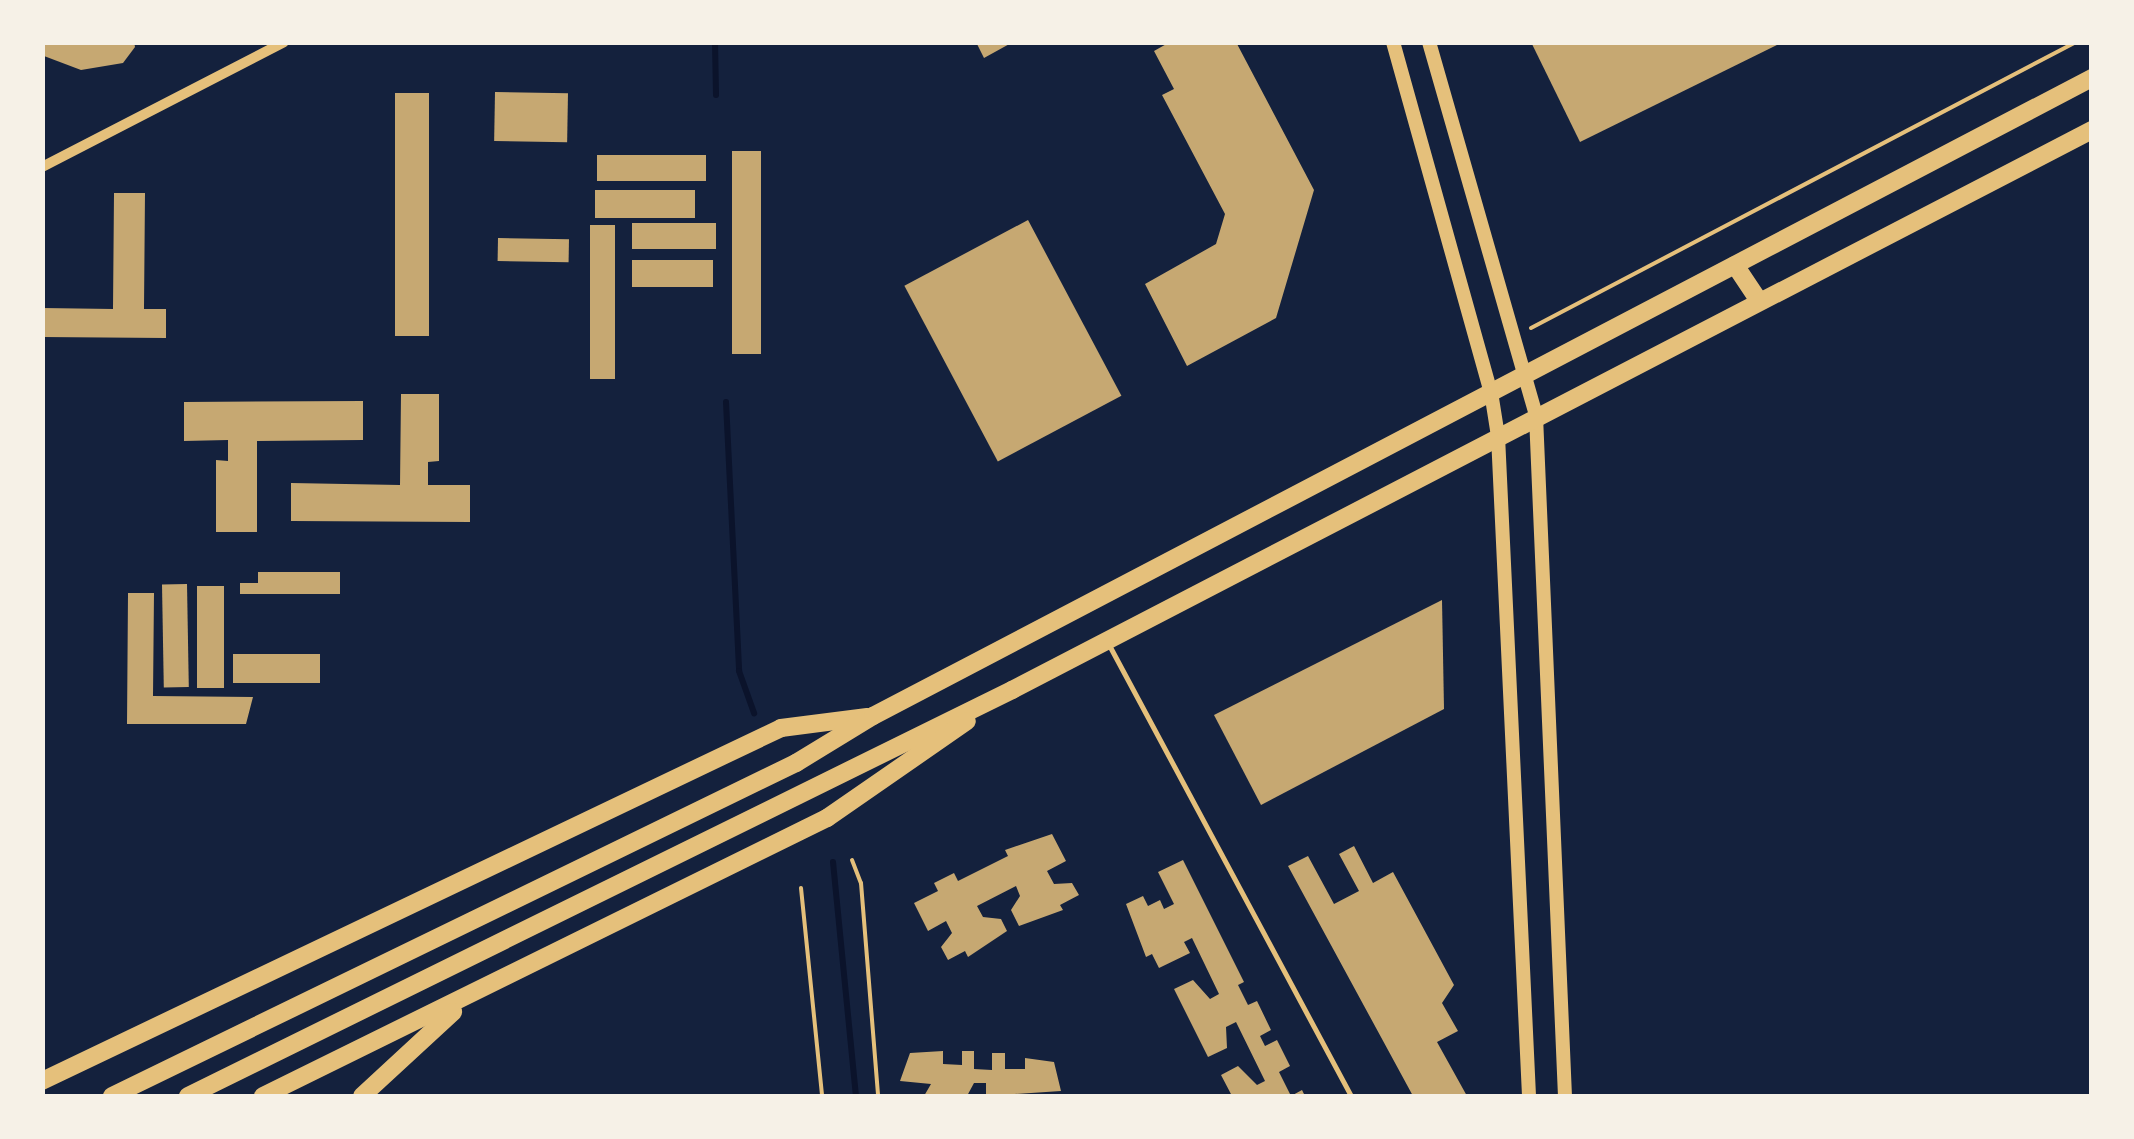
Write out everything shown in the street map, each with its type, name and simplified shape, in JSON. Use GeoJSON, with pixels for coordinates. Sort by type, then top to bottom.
{"type":"FeatureCollection","features":[{"type":"Feature","properties":{"kind":"main road"},"geometry":{"type":"LineString","coordinates":[[112,1096],[796,763],[872,716],[2092,78]]}},
{"type":"Feature","properties":{"kind":"main road"},"geometry":{"type":"LineString","coordinates":[[188,1096],[1012,690],[2092,130]]}},
{"type":"Feature","properties":{"kind":"main road"},"geometry":{"type":"LineString","coordinates":[[1735,266],[1759,302]]}},
{"type":"Feature","properties":{"kind":"main road"},"geometry":{"type":"LineString","coordinates":[[262,1096],[828,818],[1012,690]]}},
{"type":"Feature","properties":{"kind":"main road"},"geometry":{"type":"LineString","coordinates":[[42,1081],[781,728],[872,716]]}},
{"type":"Feature","properties":{"kind":"main road"},"geometry":{"type":"LineString","coordinates":[[362,1096],[468,997]]}},
{"type":"Feature","properties":{"kind":"street"},"geometry":{"type":"LineString","coordinates":[[42,167],[284,42]]}},
{"type":"Feature","properties":{"kind":"street"},"geometry":{"type":"LineString","coordinates":[[1393,42],[1491,392],[1498,436],[1529,1096]]}},
{"type":"Feature","properties":{"kind":"street"},"geometry":{"type":"LineString","coordinates":[[1429,42],[1536,416],[1565,1096]]}},
{"type":"Feature","properties":{"kind":"lane"},"geometry":{"type":"LineString","coordinates":[[1107,640],[1351,1096]]}},
{"type":"Feature","properties":{"kind":"path"},"geometry":{"type":"LineString","coordinates":[[1515,336],[2076,42]]}},
{"type":"Feature","properties":{"kind":"path"},"geometry":{"type":"LineString","coordinates":[[852,860],[861,883],[878,1096]]}},
{"type":"Feature","properties":{"kind":"path"},"geometry":{"type":"LineString","coordinates":[[801,888],[822,1096]]}},
{"type":"Feature","properties":{"kind":"building"},"geometry":{"type":"Polygon","coordinates":[[[42,42],[134,42],[135,47],[123,63],[81,70],[44,56],[42,42]]]}},
{"type":"Feature","properties":{"kind":"building"},"geometry":{"type":"Polygon","coordinates":[[[976,42],[1013,42],[984,58],[976,42]]]}},
{"type":"Feature","properties":{"kind":"building"},"geometry":{"type":"Polygon","coordinates":[[[1170,42],[1236,42],[1314,190],[1276,318],[1187,366],[1145,284],[1216,244],[1225,214],[1162,95],[1174,89],[1154,51],[1170,42]]]}},
{"type":"Feature","properties":{"kind":"building"},"geometry":{"type":"Polygon","coordinates":[[[1531,42],[1783,42],[1580,142],[1531,42]]]}},
{"type":"Feature","properties":{"kind":"building"},"geometry":{"type":"Polygon","coordinates":[[[495,92],[568,93],[567,142],[494,141],[495,92]]]}},
{"type":"Feature","properties":{"kind":"building"},"geometry":{"type":"Polygon","coordinates":[[[395,93],[429,93],[429,336],[395,336],[395,93]]]}},
{"type":"Feature","properties":{"kind":"building"},"geometry":{"type":"Polygon","coordinates":[[[732,151],[761,151],[761,354],[732,354],[732,151]]]}},
{"type":"Feature","properties":{"kind":"building"},"geometry":{"type":"Polygon","coordinates":[[[597,155],[706,155],[706,181],[597,181],[597,155]]]}},
{"type":"Feature","properties":{"kind":"building"},"geometry":{"type":"Polygon","coordinates":[[[595,190],[695,190],[695,218],[595,218],[595,190]]]}},
{"type":"Feature","properties":{"kind":"building"},"geometry":{"type":"Polygon","coordinates":[[[114,193],[145,193],[144,309],[166,309],[166,338],[42,337],[42,308],[113,309],[114,193]]]}},
{"type":"Feature","properties":{"kind":"building"},"geometry":{"type":"Polygon","coordinates":[[[1028,220],[1121,396],[998,461],[904,286],[1028,220]]]}},
{"type":"Feature","properties":{"kind":"building"},"geometry":{"type":"Polygon","coordinates":[[[632,223],[716,223],[716,249],[632,249],[632,223]]]}},
{"type":"Feature","properties":{"kind":"building"},"geometry":{"type":"Polygon","coordinates":[[[590,225],[615,225],[615,379],[590,379],[590,225]]]}},
{"type":"Feature","properties":{"kind":"building"},"geometry":{"type":"Polygon","coordinates":[[[498,238],[569,239],[569,262],[498,261],[498,238]]]}},
{"type":"Feature","properties":{"kind":"building"},"geometry":{"type":"Polygon","coordinates":[[[632,260],[713,260],[713,287],[632,287],[632,260]]]}},
{"type":"Feature","properties":{"kind":"building"},"geometry":{"type":"Polygon","coordinates":[[[401,394],[439,394],[439,461],[428,462],[428,485],[470,485],[470,522],[291,521],[291,483],[400,485],[401,394]]]}},
{"type":"Feature","properties":{"kind":"building"},"geometry":{"type":"Polygon","coordinates":[[[363,401],[363,440],[257,441],[257,532],[216,532],[216,460],[228,461],[228,440],[184,441],[184,402],[363,401]]]}},
{"type":"Feature","properties":{"kind":"building"},"geometry":{"type":"Polygon","coordinates":[[[258,572],[340,572],[340,594],[240,594],[240,583],[258,583],[258,572]]]}},
{"type":"Feature","properties":{"kind":"building"},"geometry":{"type":"Polygon","coordinates":[[[162,584],[187,584],[189,687],[164,687],[162,584]]]}},
{"type":"Feature","properties":{"kind":"building"},"geometry":{"type":"Polygon","coordinates":[[[197,586],[224,586],[224,688],[197,688],[197,586]]]}},
{"type":"Feature","properties":{"kind":"building"},"geometry":{"type":"Polygon","coordinates":[[[128,593],[154,593],[153,696],[253,697],[246,724],[127,724],[128,593]]]}},
{"type":"Feature","properties":{"kind":"building"},"geometry":{"type":"Polygon","coordinates":[[[1442,600],[1444,709],[1261,805],[1214,715],[1442,600]]]}},
{"type":"Feature","properties":{"kind":"building"},"geometry":{"type":"Polygon","coordinates":[[[233,654],[320,654],[320,683],[233,683],[233,654]]]}},
{"type":"Feature","properties":{"kind":"building"},"geometry":{"type":"Polygon","coordinates":[[[1052,834],[1066,861],[1047,871],[1054,884],[1072,883],[1079,895],[1060,905],[1063,910],[1019,926],[1011,910],[1020,896],[1016,886],[977,906],[983,917],[1001,919],[1007,931],[968,957],[965,951],[948,960],[941,947],[952,933],[946,921],[928,931],[914,903],[938,891],[934,883],[954,873],[958,881],[1008,856],[1005,850],[1052,834]]]}},
{"type":"Feature","properties":{"kind":"building"},"geometry":{"type":"Polygon","coordinates":[[[1354,846],[1373,883],[1393,872],[1454,985],[1442,1003],[1458,1031],[1437,1042],[1467,1096],[1413,1096],[1288,866],[1308,856],[1334,904],[1359,891],[1339,854],[1354,846]]]}},
{"type":"Feature","properties":{"kind":"building"},"geometry":{"type":"Polygon","coordinates":[[[1183,860],[1244,982],[1238,985],[1248,1005],[1257,1001],[1271,1030],[1260,1036],[1265,1046],[1277,1040],[1290,1066],[1279,1072],[1291,1096],[1232,1096],[1221,1075],[1238,1066],[1257,1085],[1265,1081],[1236,1022],[1226,1027],[1227,1048],[1208,1057],[1174,989],[1193,980],[1210,999],[1219,994],[1192,938],[1184,942],[1190,953],[1159,968],[1152,954],[1146,957],[1126,904],[1143,896],[1148,906],[1160,900],[1164,909],[1174,904],[1158,872],[1183,860]]]}},
{"type":"Feature","properties":{"kind":"building"},"geometry":{"type":"Polygon","coordinates":[[[943,1051],[943,1064],[962,1065],[962,1051],[974,1051],[974,1069],[992,1070],[992,1053],[1005,1053],[1005,1069],[1025,1069],[1025,1058],[1054,1062],[1061,1091],[986,1096],[986,1083],[974,1083],[967,1096],[924,1096],[931,1084],[900,1081],[910,1053],[943,1051]]]}},
{"type":"Feature","properties":{"kind":"waterway"},"geometry":{"type":"LineString","coordinates":[[715,42],[716,95]]}},
{"type":"Feature","properties":{"kind":"waterway"},"geometry":{"type":"LineString","coordinates":[[726,402],[739,671],[754,713]]}},
{"type":"Feature","properties":{"kind":"waterway"},"geometry":{"type":"LineString","coordinates":[[833,862],[856,1096]]}}]}
